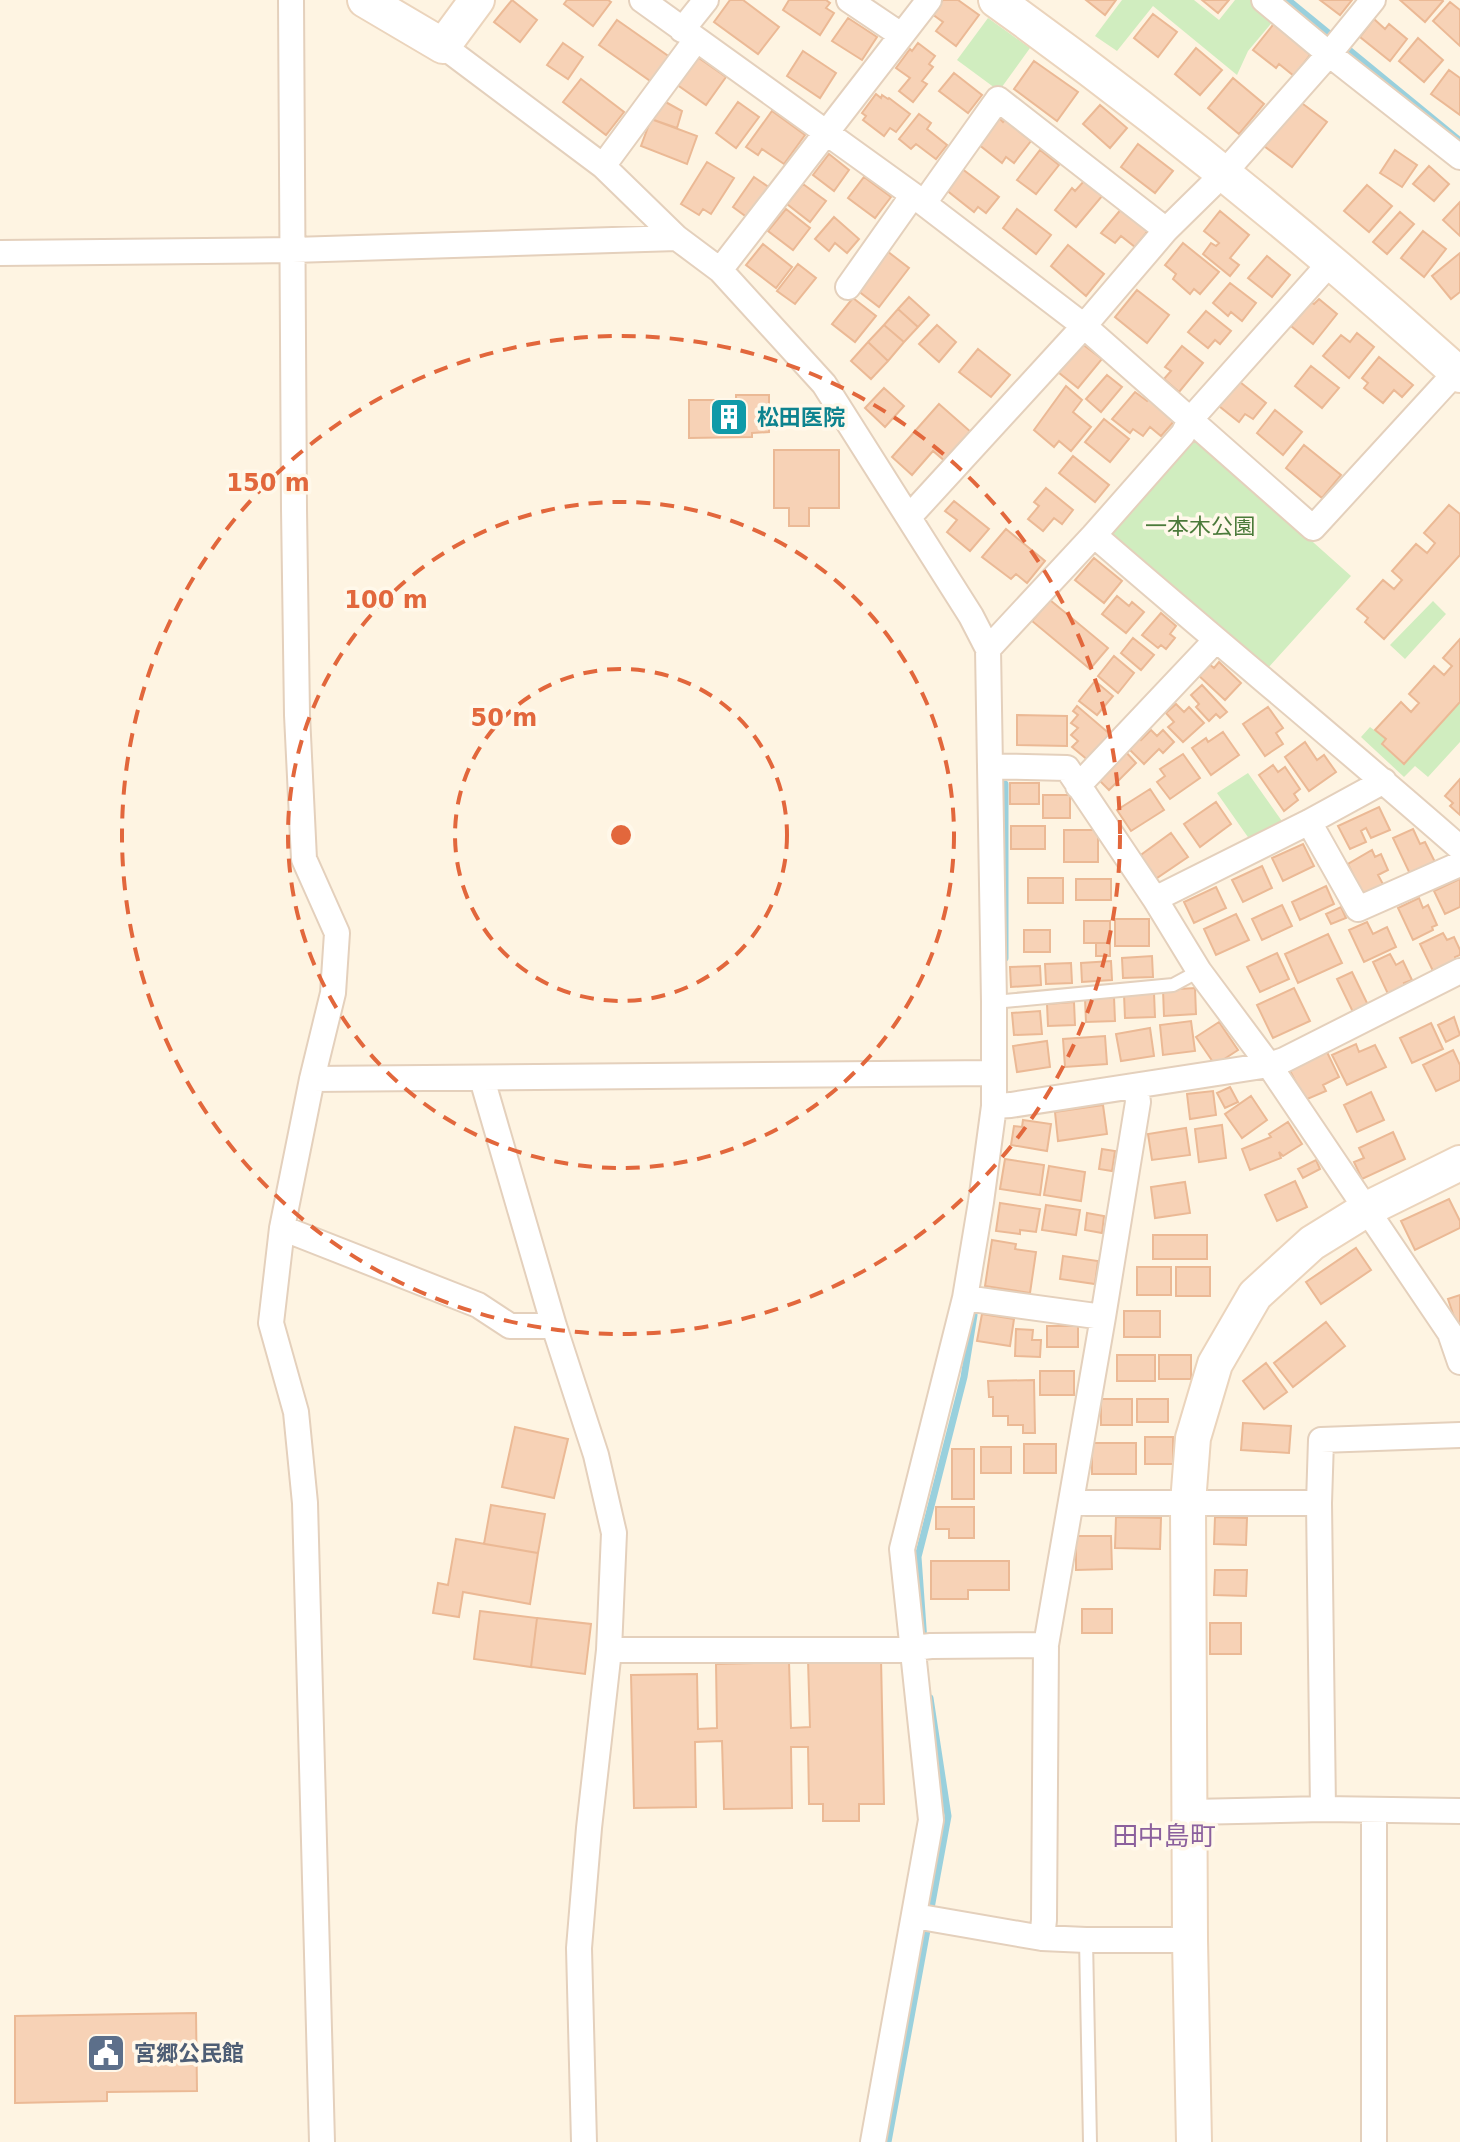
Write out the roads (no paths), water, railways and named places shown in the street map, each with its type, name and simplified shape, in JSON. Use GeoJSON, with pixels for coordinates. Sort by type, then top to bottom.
{"type":"FeatureCollection","features":[{"type":"Feature","properties":{"kind":"street"},"geometry":{"type":"LineString","coordinates":[[291,0],[294,524],[297,715],[304,859],[337,933],[333,993],[282,1228],[271,1323],[296,1412],[305,1503],[322,2142]]}},
{"type":"Feature","properties":{"kind":"street"},"geometry":{"type":"LineString","coordinates":[[365,0],[443,46],[603,166],[677,238],[720,270],[824,384],[971,616],[988,649],[994,1106],[965,1298],[902,1549],[931,1820],[873,2142]]}},
{"type":"Feature","properties":{"kind":"street"},"geometry":{"type":"LineString","coordinates":[[443,46],[477,0]]}},
{"type":"Feature","properties":{"kind":"street"},"geometry":{"type":"LineString","coordinates":[[642,0],[826,131],[1084,326],[1313,528],[1459,371],[1224,173],[996,0]]}},
{"type":"Feature","properties":{"kind":"street"},"geometry":{"type":"LineString","coordinates":[[603,166],[689,35],[706,0]]}},
{"type":"Feature","properties":{"kind":"street"},"geometry":{"type":"LineString","coordinates":[[849,0],[901,35]]}},
{"type":"Feature","properties":{"kind":"street"},"geometry":{"type":"LineString","coordinates":[[720,270],[929,0]]}},
{"type":"Feature","properties":{"kind":"street"},"geometry":{"type":"LineString","coordinates":[[1264,0],[1329,54],[1458,151]]}},
{"type":"Feature","properties":{"kind":"street"},"geometry":{"type":"LineString","coordinates":[[909,517],[1084,326],[1166,230],[1224,173],[1373,0]]}},
{"type":"Feature","properties":{"kind":"street"},"geometry":{"type":"LineString","coordinates":[[848,287],[998,99],[1166,230]]}},
{"type":"Feature","properties":{"kind":"street"},"geometry":{"type":"LineString","coordinates":[[0,253],[293,250],[677,238]]}},
{"type":"Feature","properties":{"kind":"street"},"geometry":{"type":"LineString","coordinates":[[988,649],[1094,535],[1183,434],[1190,420],[1330,263]]}},
{"type":"Feature","properties":{"kind":"street"},"geometry":{"type":"LineString","coordinates":[[1094,535],[1460,848]]}},
{"type":"Feature","properties":{"kind":"street"},"geometry":{"type":"LineString","coordinates":[[1078,786],[1215,641]]}},
{"type":"Feature","properties":{"kind":"street"},"geometry":{"type":"LineString","coordinates":[[990,766],[1067,768],[1199,971],[1269,1065],[1450,1333],[1460,1362]]}},
{"type":"Feature","properties":{"kind":"street"},"geometry":{"type":"LineString","coordinates":[[1155,899],[1384,781]]}},
{"type":"Feature","properties":{"kind":"street"},"geometry":{"type":"LineString","coordinates":[[1309,822],[1358,909],[1460,864]]}},
{"type":"Feature","properties":{"kind":"street"},"geometry":{"type":"LineString","coordinates":[[994,1106],[1269,1065],[1460,971]]}},
{"type":"Feature","properties":{"kind":"street"},"geometry":{"type":"LineString","coordinates":[[312,1079],[994,1073]]}},
{"type":"Feature","properties":{"kind":"street"},"geometry":{"type":"LineString","coordinates":[[482,1079],[554,1326],[596,1455],[614,1533],[609,1650],[579,1948],[584,2142]]}},
{"type":"Feature","properties":{"kind":"street"},"geometry":{"type":"LineString","coordinates":[[1042,1938],[1046,1645],[1138,1102],[1136,1086]]}},
{"type":"Feature","properties":{"kind":"street"},"geometry":{"type":"LineString","coordinates":[[1194,2142],[1188,1503],[1193,1438],[1215,1364],[1255,1295],[1312,1243],[1367,1209],[1460,1163]]}},
{"type":"Feature","properties":{"kind":"street"},"geometry":{"type":"LineString","coordinates":[[282,1228],[478,1305],[510,1326],[554,1326]]}},
{"type":"Feature","properties":{"kind":"street"},"geometry":{"type":"LineString","coordinates":[[965,1298],[1103,1317]]}},
{"type":"Feature","properties":{"kind":"street"},"geometry":{"type":"LineString","coordinates":[[1323,1809],[1321,1440],[1460,1435]]}},
{"type":"Feature","properties":{"kind":"street"},"geometry":{"type":"LineString","coordinates":[[1072,1501],[1319,1503]]}},
{"type":"Feature","properties":{"kind":"street"},"geometry":{"type":"LineString","coordinates":[[609,1650],[895,1650],[1046,1645]]}},
{"type":"Feature","properties":{"kind":"street"},"geometry":{"type":"LineString","coordinates":[[1191,1812],[1323,1809],[1460,1811]]}},
{"type":"Feature","properties":{"kind":"street"},"geometry":{"type":"LineString","coordinates":[[1374,1811],[1374,2142]]}},
{"type":"Feature","properties":{"kind":"street"},"geometry":{"type":"LineString","coordinates":[[915,1916],[1042,1938],[1190,1940]]}},
{"type":"Feature","properties":{"kind":"lane"},"geometry":{"type":"LineString","coordinates":[[994,1002],[1173,985],[1199,971]]}},
{"type":"Feature","properties":{"kind":"lane"},"geometry":{"type":"LineString","coordinates":[[1086,1940],[1090,2142]]}},
{"type":"Feature","properties":{"kind":"waterway"},"geometry":{"type":"LineString","coordinates":[[1288,0],[1460,141]]}},
{"type":"Feature","properties":{"kind":"waterway"},"geometry":{"type":"LineString","coordinates":[[1005,784],[1005,958]]}},
{"type":"Feature","properties":{"kind":"waterway"},"geometry":{"type":"LineString","coordinates":[[924,1642],[918,1557],[964,1377],[974,1315]]}},
{"type":"Feature","properties":{"kind":"waterway"},"geometry":{"type":"LineString","coordinates":[[888,2142],[948,1816],[930,1698]]}},
{"type":"Feature","properties":{"kind":"place","name":"松田医院"},"geometry":{"type":"Point","coordinates":[729,417]}},
{"type":"Feature","properties":{"kind":"place","name":"宮郷公民館"},"geometry":{"type":"Point","coordinates":[106,2053]}},
{"type":"Feature","properties":{"kind":"district","name":"田中島町"},"geometry":{"type":"Point","coordinates":[1164,1836]}},
{"type":"Feature","properties":{"kind":"park label","name":"一本木公園"},"geometry":{"type":"Point","coordinates":[1200,526]}}]}
